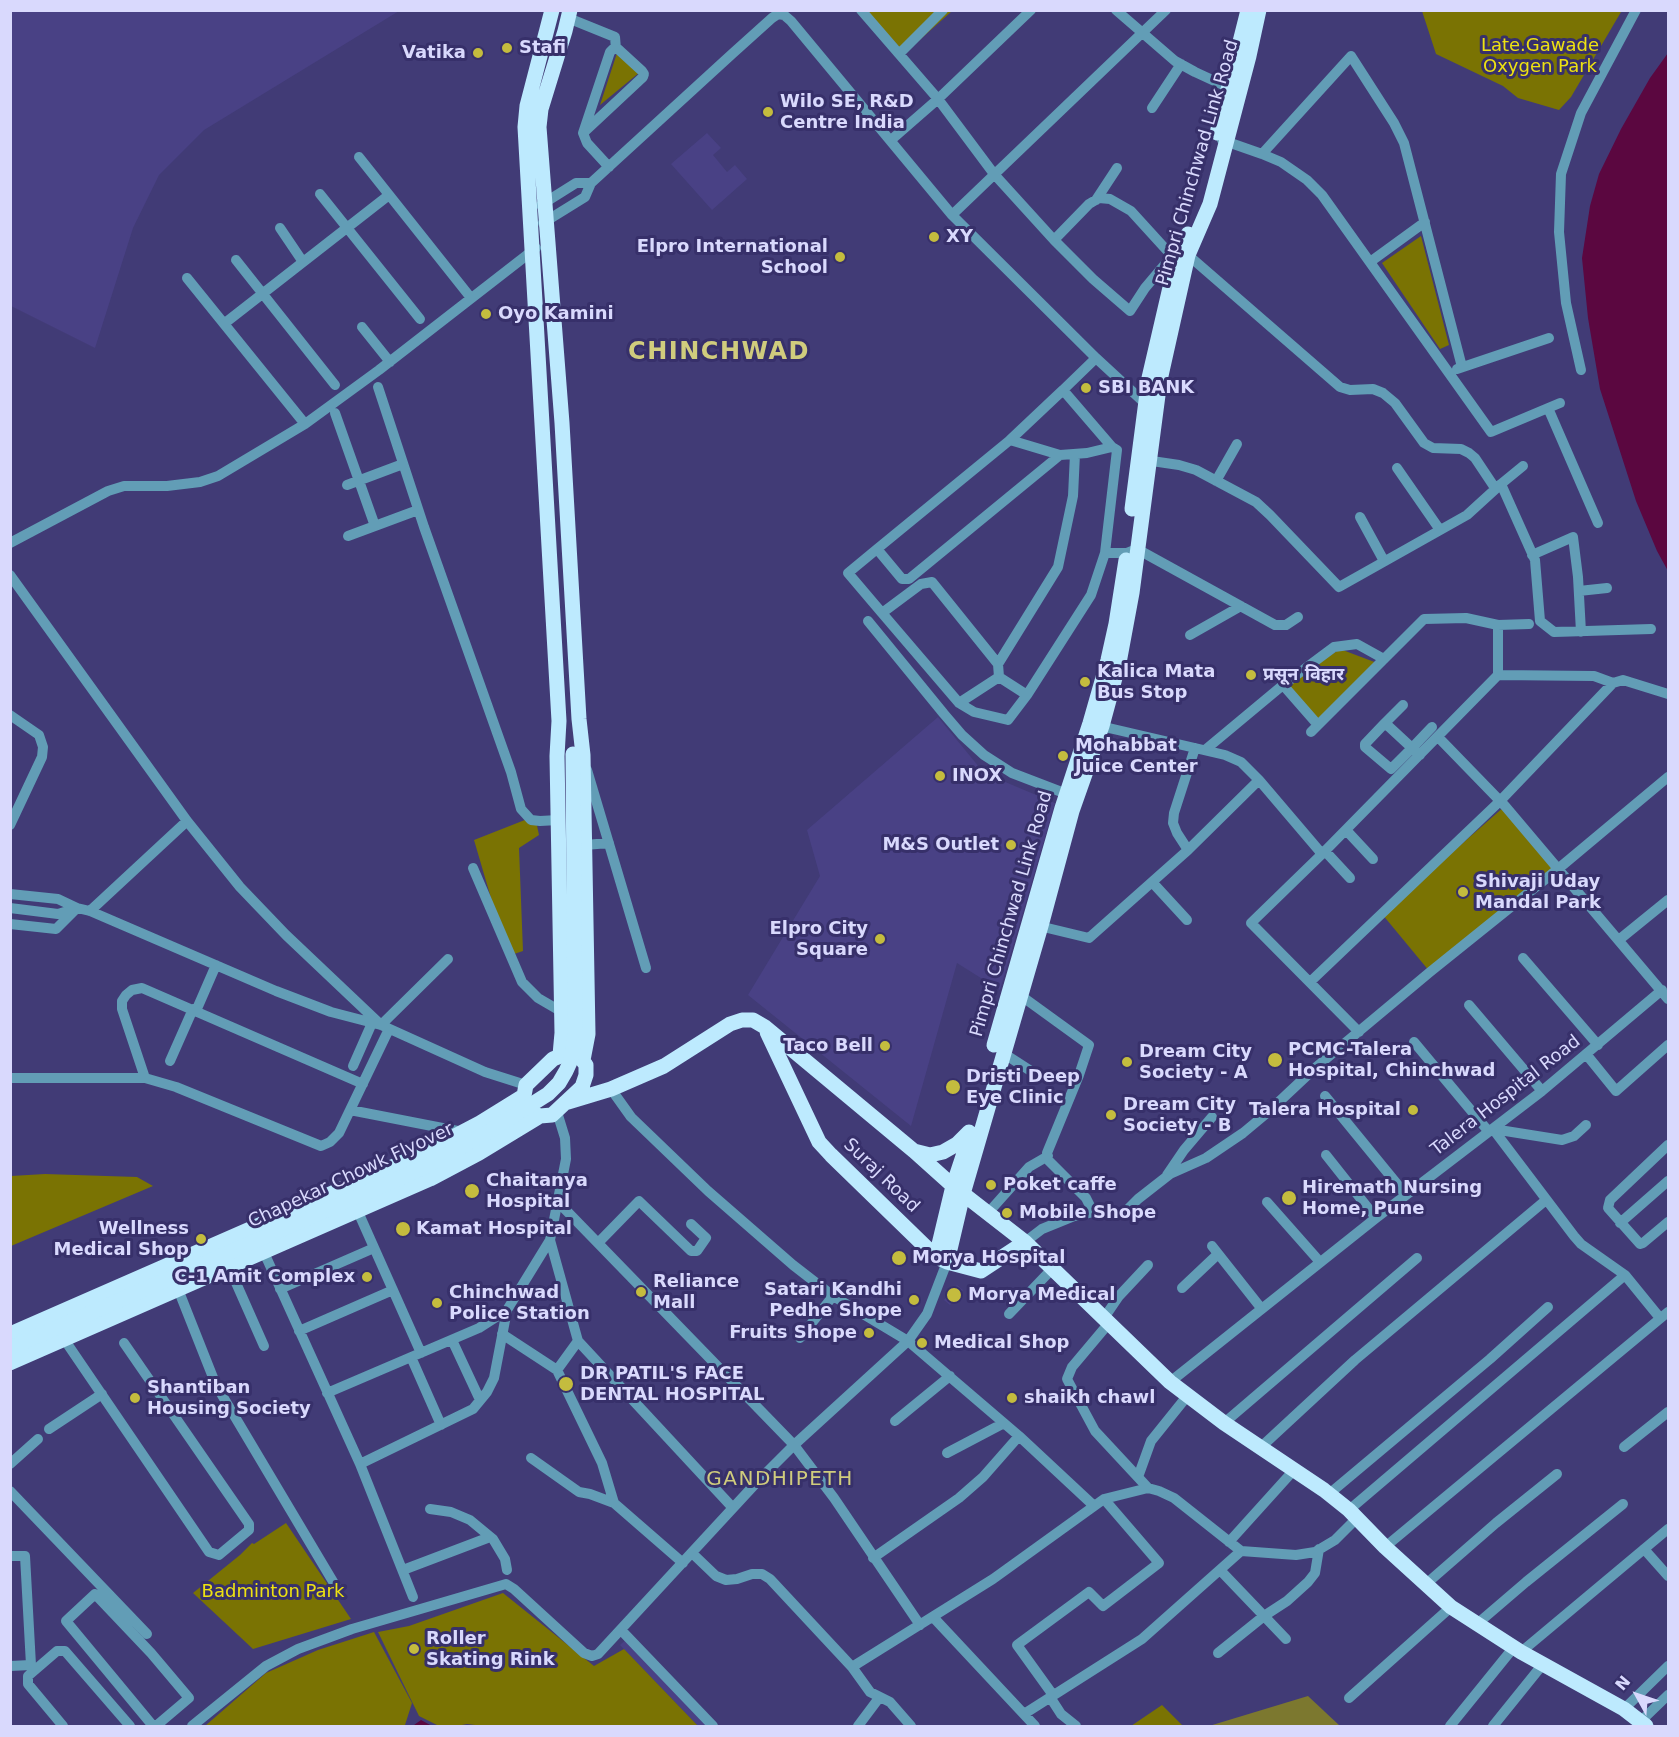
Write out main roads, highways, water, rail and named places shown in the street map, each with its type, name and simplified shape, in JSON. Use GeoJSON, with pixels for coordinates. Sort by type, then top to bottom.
{"type":"FeatureCollection","features":[{"type":"Feature","properties":{"kind":"main road"},"geometry":{"type":"LineString","coordinates":[[552,10],[527,106],[525,127],[559,722],[557,756],[562,1012],[560,1055]]}},
{"type":"Feature","properties":{"kind":"main road","name":"Pimpri Chinchwad Link Road"},"geometry":{"type":"LineString","coordinates":[[1234,90],[1248,10]]}},
{"type":"Feature","properties":{"kind":"main road","name":"Pimpri Chinchwad Link Road"},"geometry":{"type":"LineString","coordinates":[[941,1259],[958,1190],[1071,796],[1127,626],[1132,551],[1151,407],[1149,378],[1179,255],[1195,221],[1259,10]]}},
{"type":"Feature","properties":{"kind":"main road","name":"Chapekar Chowk Flyover"},"geometry":{"type":"LineString","coordinates":[[10,1348],[425,1167],[486,1133],[548,1094],[559,1083],[571,1060],[575,1033],[579,720],[574,614],[539,128],[541,109],[569,14]]}},
{"type":"Feature","properties":{"kind":"main road"},"geometry":{"type":"LineString","coordinates":[[552,619],[574,614]]}},
{"type":"Feature","properties":{"kind":"main road","name":"Chapekar Chowk Flyover"},"geometry":{"type":"LineString","coordinates":[[559,722],[578,755]]}},
{"type":"Feature","properties":{"kind":"main road"},"geometry":{"type":"LineString","coordinates":[[10,1334],[168,1266],[357,1210],[452,1168],[540,1116],[552,1115],[582,1087],[588,1034],[585,845],[578,755]]}},
{"type":"Feature","properties":{"kind":"main road","name":"Pimpri Chinchwad Link Road"},"geometry":{"type":"LineString","coordinates":[[976,1130],[1003,1053],[1020,995],[1035,925]]}},
{"type":"Feature","properties":{"kind":"main road"},"geometry":{"type":"LineString","coordinates":[[562,1107],[664,1066],[730,1024],[742,1020],[753,1020],[765,1027],[914,1150],[958,1190],[1025,1242],[1170,1382],[1224,1423],[1329,1494],[1451,1606],[1543,1664],[1624,1709],[1643,1724]]}},
{"type":"Feature","properties":{"kind":"main road","name":"Suraj Road"},"geometry":{"type":"LineString","coordinates":[[765,1027],[819,1142],[941,1259],[981,1271],[1025,1242]]}},
{"type":"Feature","properties":{"kind":"main road"},"geometry":{"type":"LineString","coordinates":[[10,1363],[229,1267],[259,1240],[348,1187],[463,1132],[524,1091],[553,1059],[560,1055],[572,1054],[611,1089]]}},
{"type":"Feature","properties":{"kind":"main road"},"geometry":{"type":"LineString","coordinates":[[524,1091],[525,1108],[540,1116]]}},
{"type":"Feature","properties":{"kind":"main road"},"geometry":{"type":"LineString","coordinates":[[914,1150],[930,1155],[944,1152],[976,1130]]}},
{"type":"Feature","properties":{"kind":"place","name":"Stafi"},"geometry":{"type":"Point","coordinates":[507,48]}},
{"type":"Feature","properties":{"kind":"place","name":"Vatika"},"geometry":{"type":"Point","coordinates":[478,53]}},
{"type":"Feature","properties":{"kind":"place","name":"Wilo SE, R&D Centre India"},"geometry":{"type":"Point","coordinates":[768,112]}},
{"type":"Feature","properties":{"kind":"place","name":"XY"},"geometry":{"type":"Point","coordinates":[934,237]}},
{"type":"Feature","properties":{"kind":"place","name":"Elpro International School"},"geometry":{"type":"Point","coordinates":[840,257]}},
{"type":"Feature","properties":{"kind":"place","name":"Oyo Kamini"},"geometry":{"type":"Point","coordinates":[486,314]}},
{"type":"Feature","properties":{"kind":"place","name":"SBI BANK"},"geometry":{"type":"Point","coordinates":[1086,388]}},
{"type":"Feature","properties":{"kind":"place","name":"प्रसून विहार"},"geometry":{"type":"Point","coordinates":[1251,675]}},
{"type":"Feature","properties":{"kind":"place","name":"Kalica Mata Bus Stop"},"geometry":{"type":"Point","coordinates":[1085,682]}},
{"type":"Feature","properties":{"kind":"place","name":"Mohabbat Juice Center"},"geometry":{"type":"Point","coordinates":[1063,756]}},
{"type":"Feature","properties":{"kind":"place","name":"INOX"},"geometry":{"type":"Point","coordinates":[940,776]}},
{"type":"Feature","properties":{"kind":"place","name":"M&S Outlet"},"geometry":{"type":"Point","coordinates":[1011,845]}},
{"type":"Feature","properties":{"kind":"place","name":"Shivaji Uday Mandal Park"},"geometry":{"type":"Point","coordinates":[1463,892]}},
{"type":"Feature","properties":{"kind":"place","name":"Elpro City Square"},"geometry":{"type":"Point","coordinates":[880,939]}},
{"type":"Feature","properties":{"kind":"place","name":"Taco Bell"},"geometry":{"type":"Point","coordinates":[885,1046]}},
{"type":"Feature","properties":{"kind":"place","name":"PCMC-Talera Hospital, Chinchwad"},"geometry":{"type":"Point","coordinates":[1275,1060]}},
{"type":"Feature","properties":{"kind":"place","name":"Dream City Society - A"},"geometry":{"type":"Point","coordinates":[1127,1062]}},
{"type":"Feature","properties":{"kind":"place","name":"Dristi Deep Eye Clinic"},"geometry":{"type":"Point","coordinates":[953,1087]}},
{"type":"Feature","properties":{"kind":"place","name":"Talera Hospital"},"geometry":{"type":"Point","coordinates":[1413,1110]}},
{"type":"Feature","properties":{"kind":"place","name":"Dream City Society - B"},"geometry":{"type":"Point","coordinates":[1111,1115]}},
{"type":"Feature","properties":{"kind":"place","name":"Poket caffe"},"geometry":{"type":"Point","coordinates":[991,1185]}},
{"type":"Feature","properties":{"kind":"place","name":"Chaitanya Hospital"},"geometry":{"type":"Point","coordinates":[472,1191]}},
{"type":"Feature","properties":{"kind":"place","name":"Hiremath Nursing Home, Pune"},"geometry":{"type":"Point","coordinates":[1289,1198]}},
{"type":"Feature","properties":{"kind":"place","name":"Mobile Shope"},"geometry":{"type":"Point","coordinates":[1007,1213]}},
{"type":"Feature","properties":{"kind":"place","name":"Kamat Hospital"},"geometry":{"type":"Point","coordinates":[403,1229]}},
{"type":"Feature","properties":{"kind":"place","name":"Wellness Medical Shop"},"geometry":{"type":"Point","coordinates":[201,1239]}},
{"type":"Feature","properties":{"kind":"place","name":"Morya Hospital"},"geometry":{"type":"Point","coordinates":[899,1258]}},
{"type":"Feature","properties":{"kind":"place","name":"C-1 Amit Complex"},"geometry":{"type":"Point","coordinates":[367,1277]}},
{"type":"Feature","properties":{"kind":"place","name":"Reliance Mall"},"geometry":{"type":"Point","coordinates":[641,1292]}},
{"type":"Feature","properties":{"kind":"place","name":"Morya Medical"},"geometry":{"type":"Point","coordinates":[954,1295]}},
{"type":"Feature","properties":{"kind":"place","name":"Satari Kandhi Pedhe Shope"},"geometry":{"type":"Point","coordinates":[914,1300]}},
{"type":"Feature","properties":{"kind":"place","name":"Chinchwad Police Station"},"geometry":{"type":"Point","coordinates":[437,1303]}},
{"type":"Feature","properties":{"kind":"place","name":"Fruits Shope"},"geometry":{"type":"Point","coordinates":[869,1333]}},
{"type":"Feature","properties":{"kind":"place","name":"Medical Shop"},"geometry":{"type":"Point","coordinates":[922,1343]}},
{"type":"Feature","properties":{"kind":"place","name":"DR PATIL'S FACE DENTAL HOSPITAL"},"geometry":{"type":"Point","coordinates":[566,1384]}},
{"type":"Feature","properties":{"kind":"place","name":"Shantiban Housing Society"},"geometry":{"type":"Point","coordinates":[135,1398]}},
{"type":"Feature","properties":{"kind":"place","name":"shaikh chawl"},"geometry":{"type":"Point","coordinates":[1012,1398]}},
{"type":"Feature","properties":{"kind":"place","name":"Roller Skating Rink"},"geometry":{"type":"Point","coordinates":[414,1649]}},
{"type":"Feature","properties":{"kind":"district","name":"CHINCHWAD"},"geometry":{"type":"Point","coordinates":[719,353]}},
{"type":"Feature","properties":{"kind":"district","name":"GANDHIPETH"},"geometry":{"type":"Point","coordinates":[780,1480]}},
{"type":"Feature","properties":{"kind":"park label","name":"Late.Gawade Oxygen Park"},"geometry":{"type":"Point","coordinates":[1540,56]}},
{"type":"Feature","properties":{"kind":"park label","name":"Badminton Park"},"geometry":{"type":"Point","coordinates":[273,1592]}}]}
